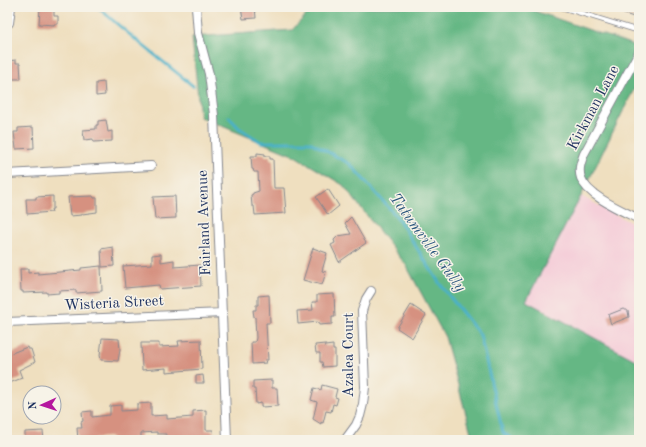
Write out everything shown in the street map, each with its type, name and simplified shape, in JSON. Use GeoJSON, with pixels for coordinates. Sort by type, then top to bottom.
{"type":"FeatureCollection","features":[{"type":"Feature","properties":{"kind":"street"},"geometry":{"type":"LineString","coordinates":[[7,24],[9,23],[11,7]]}},
{"type":"Feature","properties":{"kind":"street","name":"Fairland Avenue"},"geometry":{"type":"LineString","coordinates":[[196,7],[198,33],[209,74],[214,115],[227,440]]}},
{"type":"Feature","properties":{"kind":"street","name":"Kirkman Lane"},"geometry":{"type":"LineString","coordinates":[[639,52],[584,154],[580,168],[581,179],[593,193],[639,219]]}},
{"type":"Feature","properties":{"kind":"street"},"geometry":{"type":"LineString","coordinates":[[7,174],[151,166]]}},
{"type":"Feature","properties":{"kind":"street","name":"Azalea Court"},"geometry":{"type":"LineString","coordinates":[[345,440],[356,425],[363,404],[365,387],[362,310],[371,291]]}},
{"type":"Feature","properties":{"kind":"street","name":"Wisteria Street"},"geometry":{"type":"LineString","coordinates":[[7,322],[223,313]]}},
{"type":"Feature","properties":{"kind":"lane"},"geometry":{"type":"LineString","coordinates":[[561,7],[639,31]]}},
{"type":"Feature","properties":{"kind":"shaded area"},"geometry":{"type":"Polygon","coordinates":[[[581,196],[639,227],[639,362],[526,301],[581,196]]]}},
{"type":"Feature","properties":{"kind":"green space"},"geometry":{"type":"Polygon","coordinates":[[[314,7],[523,7],[639,47],[639,79],[581,196],[526,301],[639,362],[639,440],[473,440],[445,337],[406,265],[343,185],[295,156],[200,117],[192,37],[292,30],[314,7]]]}},
{"type":"Feature","properties":{"kind":"building"},"geometry":{"type":"Polygon","coordinates":[[[40,7],[54,7],[54,16],[58,16],[58,24],[39,24],[40,7]]]}},
{"type":"Feature","properties":{"kind":"building"},"geometry":{"type":"Polygon","coordinates":[[[241,7],[255,7],[256,18],[243,19],[241,7]]]}},
{"type":"Feature","properties":{"kind":"building"},"geometry":{"type":"Polygon","coordinates":[[[623,7],[637,9],[634,17],[621,13],[623,7]]]}},
{"type":"Feature","properties":{"kind":"building"},"geometry":{"type":"Polygon","coordinates":[[[16,60],[16,63],[20,63],[21,79],[7,79],[7,61],[16,60]]]}},
{"type":"Feature","properties":{"kind":"building"},"geometry":{"type":"Polygon","coordinates":[[[104,82],[105,95],[96,96],[96,83],[104,82]]]}},
{"type":"Feature","properties":{"kind":"building"},"geometry":{"type":"Polygon","coordinates":[[[106,120],[108,132],[112,131],[112,141],[93,142],[93,139],[84,140],[83,130],[96,129],[98,121],[106,120]]]}},
{"type":"Feature","properties":{"kind":"building"},"geometry":{"type":"Polygon","coordinates":[[[33,127],[34,148],[16,149],[14,132],[18,132],[18,128],[33,127]]]}},
{"type":"Feature","properties":{"kind":"building"},"geometry":{"type":"Polygon","coordinates":[[[257,153],[265,154],[265,156],[270,156],[270,159],[273,159],[274,188],[284,188],[286,213],[255,215],[251,195],[259,191],[258,172],[254,172],[252,169],[251,156],[257,156],[257,153]]]}},
{"type":"Feature","properties":{"kind":"building"},"geometry":{"type":"Polygon","coordinates":[[[328,189],[339,206],[328,215],[316,197],[328,189]]]}},
{"type":"Feature","properties":{"kind":"building"},"geometry":{"type":"Polygon","coordinates":[[[53,196],[52,212],[27,214],[26,199],[53,196]]]}},
{"type":"Feature","properties":{"kind":"building"},"geometry":{"type":"Polygon","coordinates":[[[93,196],[94,198],[97,198],[97,212],[70,216],[68,197],[93,196]]]}},
{"type":"Feature","properties":{"kind":"building"},"geometry":{"type":"Polygon","coordinates":[[[175,196],[176,218],[155,219],[153,197],[175,196]]]}},
{"type":"Feature","properties":{"kind":"building"},"geometry":{"type":"Polygon","coordinates":[[[351,217],[366,243],[339,262],[331,245],[335,243],[334,240],[338,236],[351,234],[345,223],[351,217]]]}},
{"type":"Feature","properties":{"kind":"building"},"geometry":{"type":"Polygon","coordinates":[[[113,247],[114,266],[102,267],[101,249],[113,247]]]}},
{"type":"Feature","properties":{"kind":"building"},"geometry":{"type":"Polygon","coordinates":[[[313,248],[327,253],[322,271],[326,272],[322,285],[303,280],[313,248]]]}},
{"type":"Feature","properties":{"kind":"building"},"geometry":{"type":"Polygon","coordinates":[[[161,254],[161,262],[174,260],[174,267],[200,265],[201,286],[160,289],[159,285],[125,288],[123,266],[152,264],[152,255],[161,254]]]}},
{"type":"Feature","properties":{"kind":"building"},"geometry":{"type":"Polygon","coordinates":[[[101,266],[102,291],[76,293],[76,290],[59,291],[59,293],[47,294],[47,292],[23,293],[23,291],[21,291],[20,269],[28,269],[28,273],[38,272],[38,274],[81,270],[81,268],[101,266]]]}},
{"type":"Feature","properties":{"kind":"building"},"geometry":{"type":"Polygon","coordinates":[[[334,294],[335,317],[332,317],[332,324],[319,325],[318,322],[298,324],[297,311],[313,310],[312,302],[317,302],[317,295],[334,294]]]}},
{"type":"Feature","properties":{"kind":"building"},"geometry":{"type":"Polygon","coordinates":[[[269,295],[270,323],[266,323],[268,360],[265,360],[266,363],[252,364],[251,342],[255,342],[256,338],[255,317],[253,310],[256,310],[256,305],[258,305],[258,296],[269,295]]]}},
{"type":"Feature","properties":{"kind":"building"},"geometry":{"type":"Polygon","coordinates":[[[411,305],[426,315],[412,338],[397,328],[411,305]]]}},
{"type":"Feature","properties":{"kind":"building"},"geometry":{"type":"Polygon","coordinates":[[[623,309],[628,311],[629,317],[611,324],[608,315],[623,309]]]}},
{"type":"Feature","properties":{"kind":"building"},"geometry":{"type":"Polygon","coordinates":[[[102,338],[119,339],[120,350],[118,361],[101,360],[100,355],[102,338]]]}},
{"type":"Feature","properties":{"kind":"building"},"geometry":{"type":"Polygon","coordinates":[[[201,340],[202,369],[166,372],[166,368],[142,370],[141,343],[159,343],[159,347],[179,346],[178,341],[201,340]]]}},
{"type":"Feature","properties":{"kind":"building"},"geometry":{"type":"Polygon","coordinates":[[[325,344],[325,346],[333,345],[333,350],[335,350],[335,366],[323,367],[322,362],[320,362],[320,353],[316,353],[315,345],[325,344]]]}},
{"type":"Feature","properties":{"kind":"building"},"geometry":{"type":"Polygon","coordinates":[[[27,347],[28,349],[31,349],[35,362],[19,370],[22,378],[7,384],[7,355],[27,347]]]}},
{"type":"Feature","properties":{"kind":"building"},"geometry":{"type":"Polygon","coordinates":[[[203,375],[204,383],[196,383],[196,376],[203,375]]]}},
{"type":"Feature","properties":{"kind":"building"},"geometry":{"type":"Polygon","coordinates":[[[272,380],[272,388],[277,388],[278,406],[261,407],[261,403],[256,404],[253,381],[272,380]]]}},
{"type":"Feature","properties":{"kind":"building"},"geometry":{"type":"Polygon","coordinates":[[[322,385],[337,389],[335,397],[338,398],[336,405],[333,404],[331,412],[326,411],[323,423],[321,422],[321,424],[313,419],[317,402],[311,400],[314,388],[321,390],[322,385]]]}},
{"type":"Feature","properties":{"kind":"building"},"geometry":{"type":"Polygon","coordinates":[[[151,403],[151,416],[167,415],[167,419],[193,417],[193,411],[206,410],[206,430],[213,430],[214,438],[166,439],[166,434],[157,434],[157,432],[141,433],[141,438],[111,440],[111,437],[95,438],[95,440],[78,440],[77,428],[82,428],[82,412],[92,411],[92,417],[110,415],[110,406],[121,405],[121,411],[137,410],[137,404],[151,403]]]}},
{"type":"Feature","properties":{"kind":"building"},"geometry":{"type":"Polygon","coordinates":[[[43,431],[44,440],[25,440],[25,432],[43,431]]]}},
{"type":"Feature","properties":{"kind":"waterway","name":"Tatumville Gully"},"geometry":{"type":"LineString","coordinates":[[98,7],[193,86]]}},
{"type":"Feature","properties":{"kind":"waterway","name":"Tatumville Gully"},"geometry":{"type":"LineString","coordinates":[[229,117],[239,128],[261,142],[310,142],[350,164],[397,217],[440,284],[480,335],[503,433],[515,440]]}}]}
